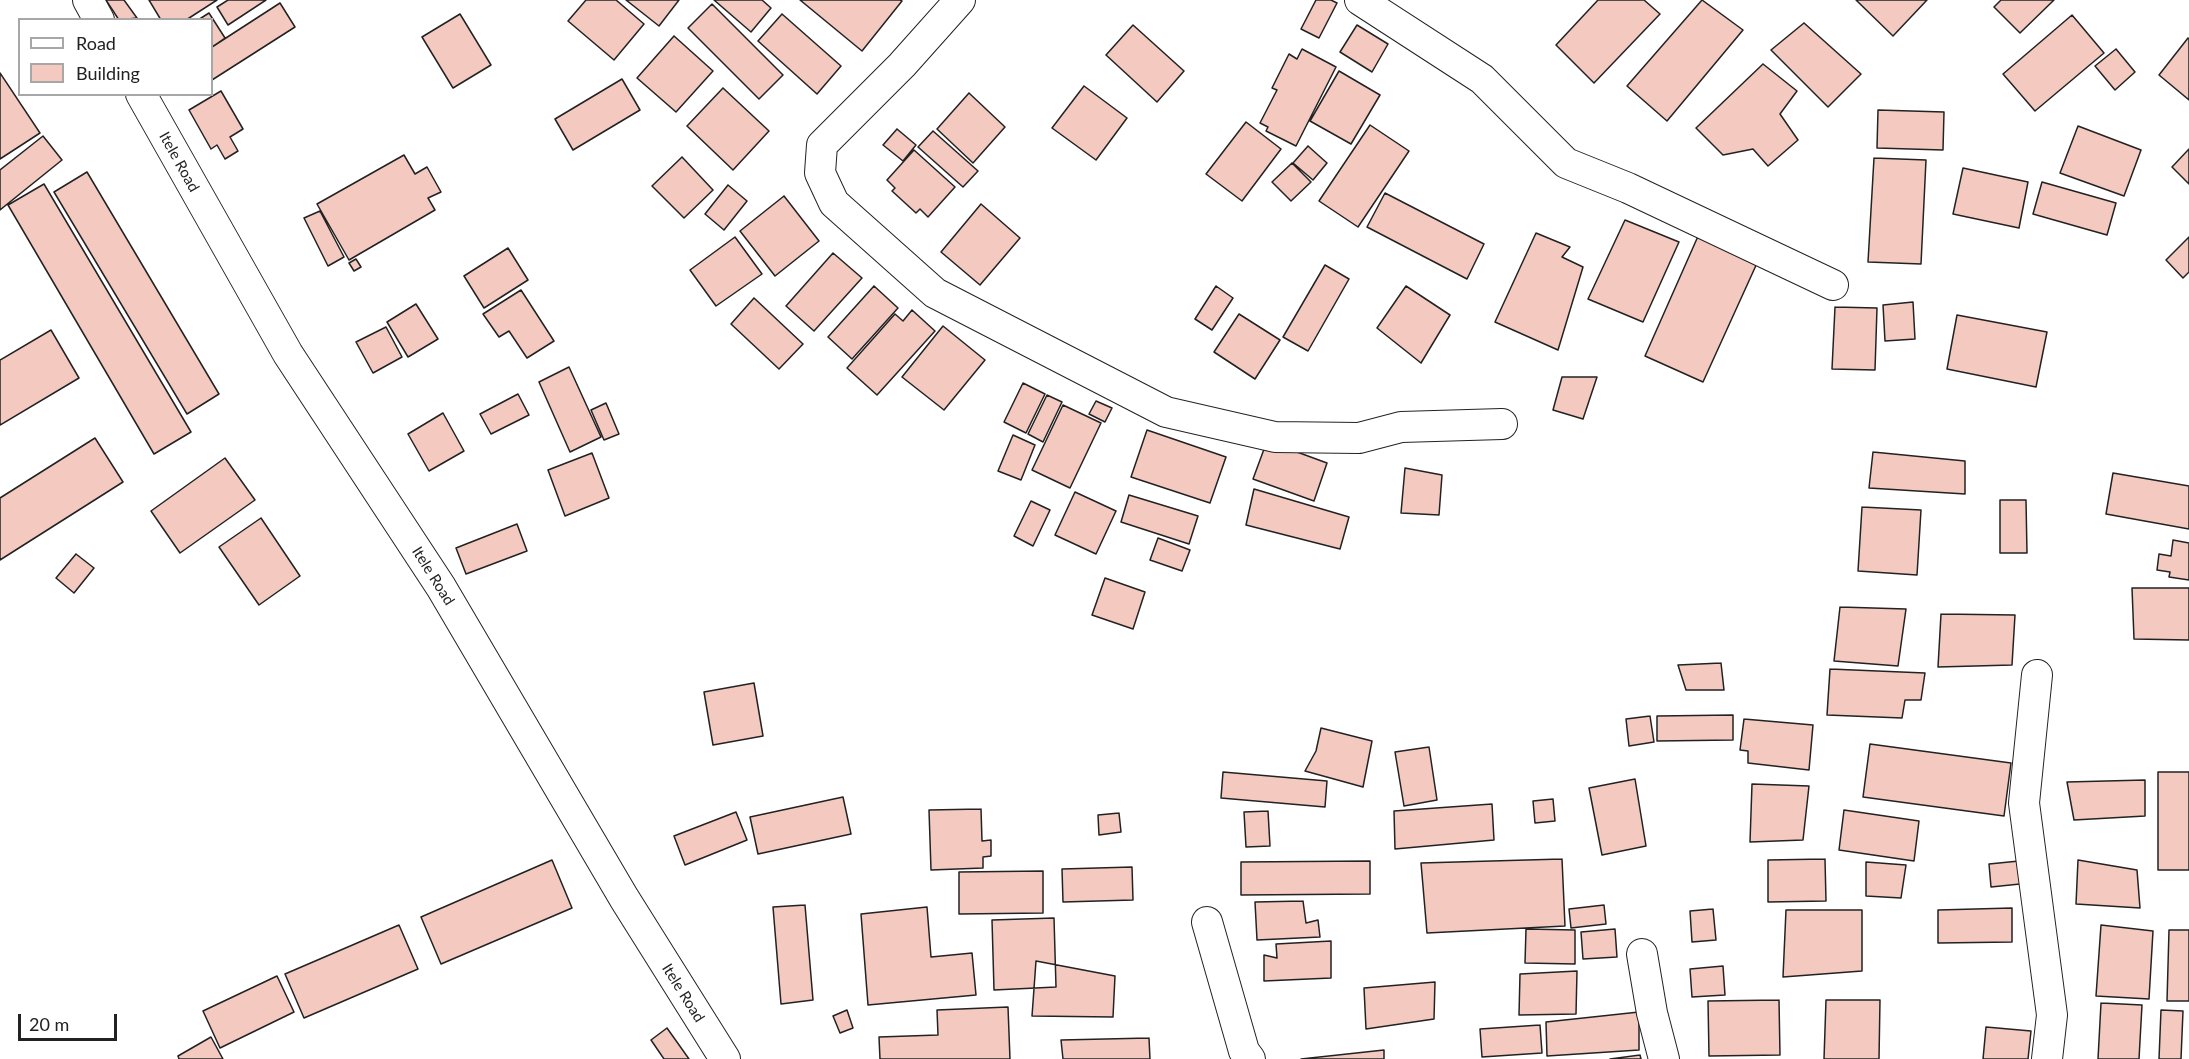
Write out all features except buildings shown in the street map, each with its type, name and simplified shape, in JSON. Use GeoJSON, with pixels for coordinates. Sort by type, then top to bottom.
{"type":"FeatureCollection","features":[{"type":"Feature","properties":{"kind":"street"},"geometry":{"type":"LineString","coordinates":[[88,0],[98,18]]}},
{"type":"Feature","properties":{"kind":"street"},"geometry":{"type":"LineString","coordinates":[[960,0],[902,65],[822,145],[820,173],[834,203],[935,293],[1166,412],[1275,437],[1359,438],[1401,427],[1502,424]]}},
{"type":"Feature","properties":{"kind":"street"},"geometry":{"type":"LineString","coordinates":[[1360,0],[1482,79],[1566,163],[1628,188],[1833,285]]}},
{"type":"Feature","properties":{"kind":"street","name":"Itele Road"},"geometry":{"type":"LineString","coordinates":[[142,96],[288,354],[441,587],[624,898],[725,1059]]}},
{"type":"Feature","properties":{"kind":"street"},"geometry":{"type":"LineString","coordinates":[[2037,675],[2024,803],[2052,1015],[2047,1059]]}},
{"type":"Feature","properties":{"kind":"street"},"geometry":{"type":"LineString","coordinates":[[1207,922],[1244,1051],[1250,1059]]}},
{"type":"Feature","properties":{"kind":"street"},"geometry":{"type":"LineString","coordinates":[[1642,954],[1652,1013],[1665,1059]]}}]}
